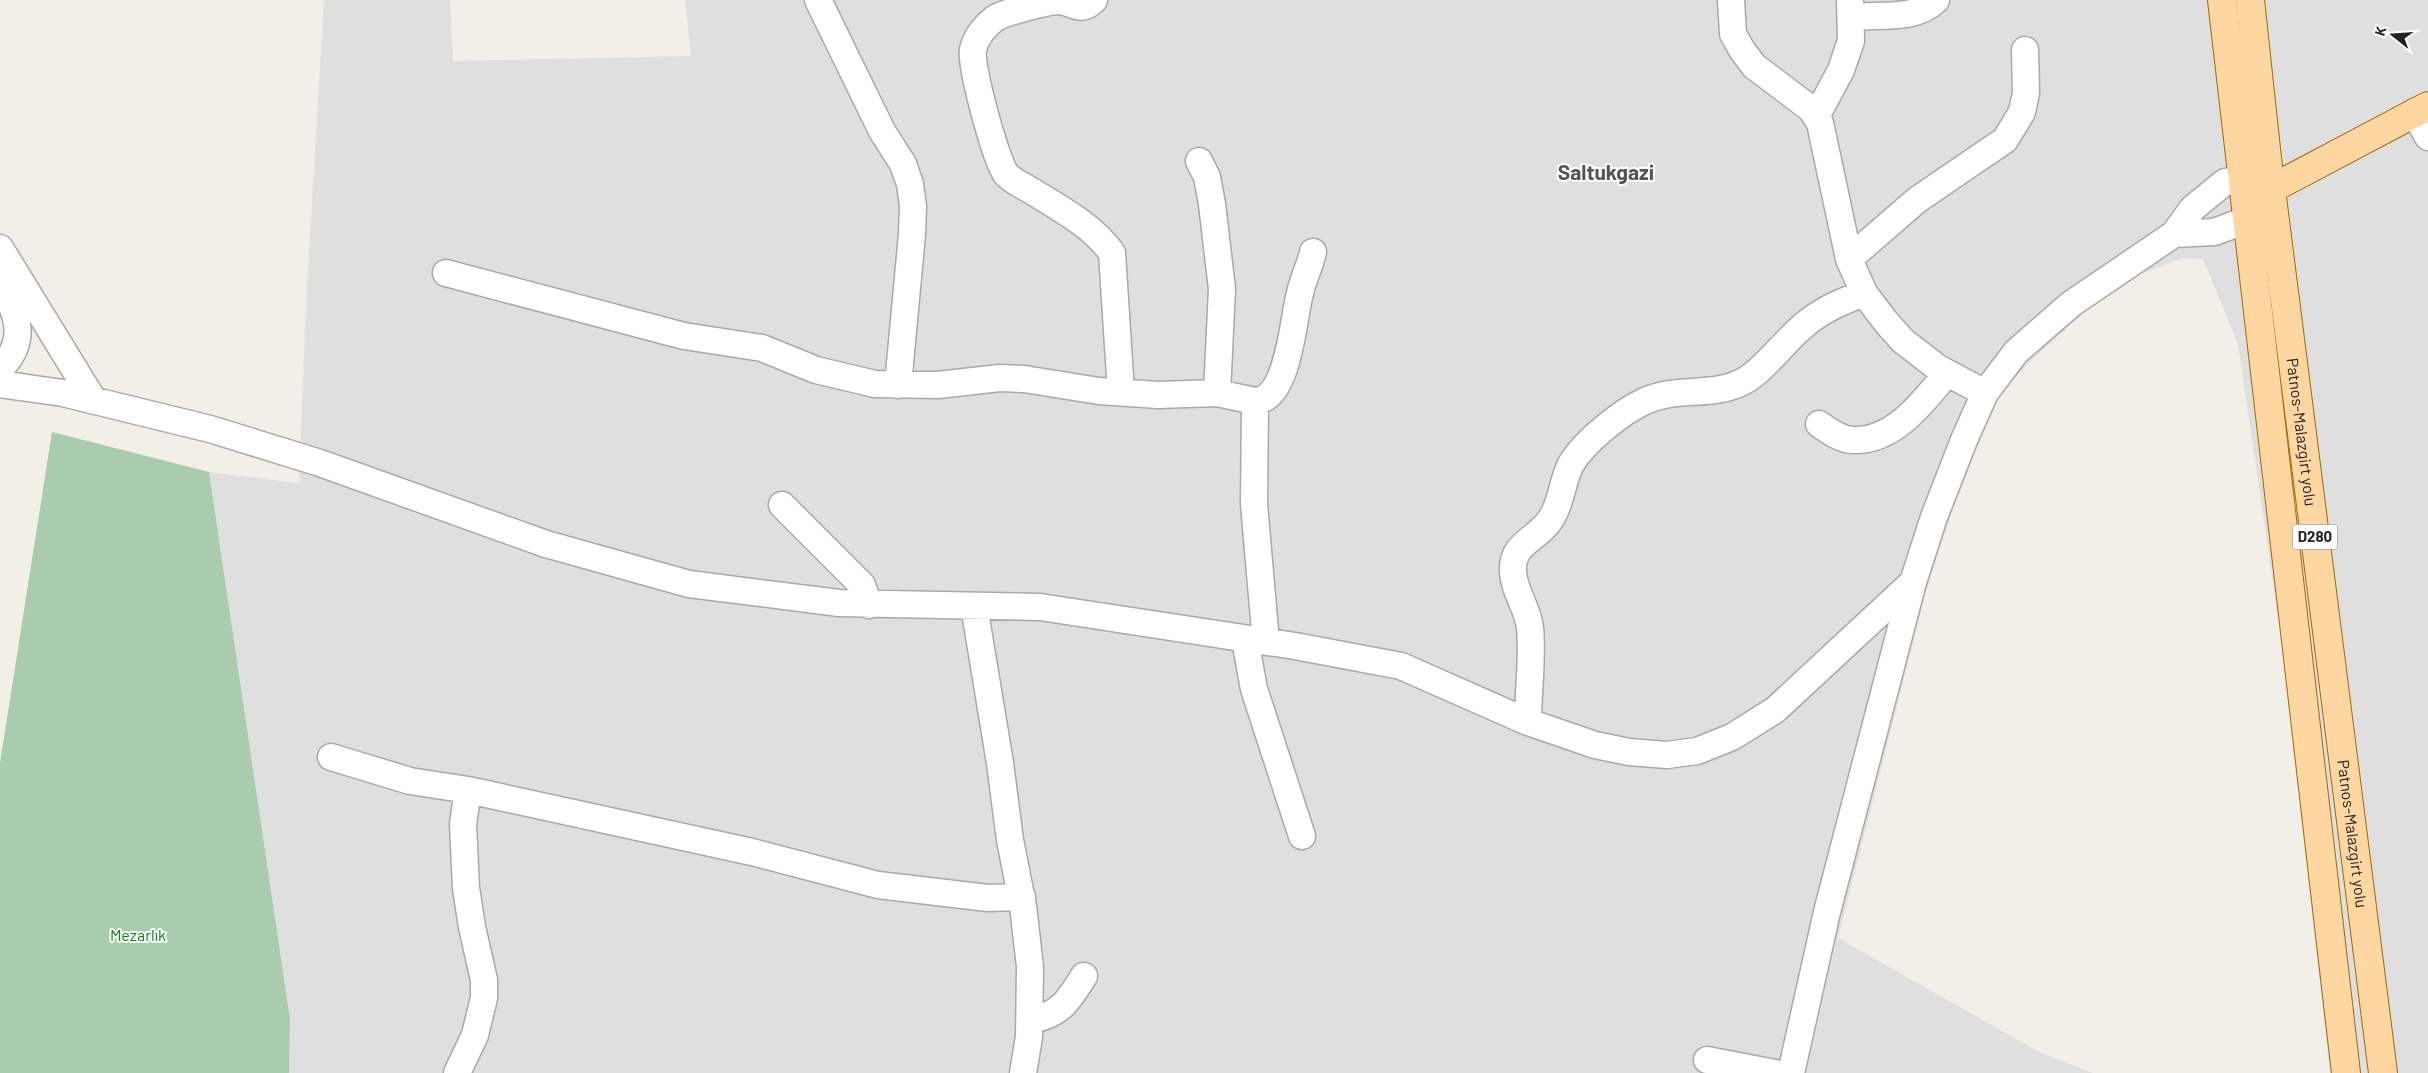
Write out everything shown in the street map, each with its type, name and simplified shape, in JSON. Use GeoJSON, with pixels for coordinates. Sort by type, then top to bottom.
{"type":"FeatureCollection","features":[{"type":"Feature","properties":{"kind":"main road","name":"D280"},"geometry":{"type":"LineString","coordinates":[[2222,0],[2346,1073]]}},
{"type":"Feature","properties":{"kind":"main road","name":"Patnos-Malazgirt yolu"},"geometry":{"type":"LineString","coordinates":[[2250,0],[2271,189],[2383,1073]]}},
{"type":"Feature","properties":{"kind":"main road"},"geometry":{"type":"LineString","coordinates":[[2271,189],[2421,109]]}},
{"type":"Feature","properties":{"kind":"street"},"geometry":{"type":"LineString","coordinates":[[818,0],[882,131],[903,164],[910,184],[913,206],[912,234],[898,385]]}},
{"type":"Feature","properties":{"kind":"street"},"geometry":{"type":"LineString","coordinates":[[1094,0],[1088,6],[1082,8],[1057,1],[1011,11],[996,18],[985,27],[976,41],[972,59],[993,144],[1006,174],[1092,232],[1105,243],[1112,253],[1121,392]]}},
{"type":"Feature","properties":{"kind":"street"},"geometry":{"type":"LineString","coordinates":[[1731,0],[1733,34],[1742,50],[1754,66],[1812,109],[1820,123],[1849,259],[1864,293],[1886,322],[1903,340],[1947,373],[1985,393]]}},
{"type":"Feature","properties":{"kind":"street"},"geometry":{"type":"LineString","coordinates":[[1816,117],[1841,70],[1851,41],[1851,8],[1914,13],[1930,6],[1936,0]]}},
{"type":"Feature","properties":{"kind":"street"},"geometry":{"type":"LineString","coordinates":[[1849,259],[1917,200],[2005,140],[2016,124],[2026,93],[2024,50]]}},
{"type":"Feature","properties":{"kind":"street"},"geometry":{"type":"LineString","coordinates":[[2421,109],[2428,137]]}},
{"type":"Feature","properties":{"kind":"street"},"geometry":{"type":"LineString","coordinates":[[1199,161],[1207,177],[1212,204],[1222,289],[1217,393]]}},
{"type":"Feature","properties":{"kind":"street"},"geometry":{"type":"LineString","coordinates":[[1791,1073],[1827,912],[1913,582],[1937,509],[1985,393],[2016,352],[2071,304],[2174,234],[2192,208],[2225,182],[2242,179],[2271,189],[2247,220],[2214,232],[2174,234]]}},
{"type":"Feature","properties":{"kind":"street"},"geometry":{"type":"LineString","coordinates":[[0,248],[94,401]]}},
{"type":"Feature","properties":{"kind":"street"},"geometry":{"type":"LineString","coordinates":[[446,273],[684,336],[762,348],[833,375],[875,384],[961,384],[1000,378],[1024,379],[1158,395],[1217,393],[1255,401],[1269,396],[1282,373],[1289,349],[1300,292],[1313,252]]}},
{"type":"Feature","properties":{"kind":"street"},"geometry":{"type":"LineString","coordinates":[[0,280],[18,325],[18,339],[11,358],[0,369]]}},
{"type":"Feature","properties":{"kind":"street"},"geometry":{"type":"LineString","coordinates":[[1528,722],[1530,627],[1513,571],[1515,556],[1523,544],[1550,519],[1562,497],[1571,465],[1581,452],[1609,425],[1645,401],[1666,392],[1708,391],[1745,381],[1818,314],[1834,304],[1864,293]]}},
{"type":"Feature","properties":{"kind":"street"},"geometry":{"type":"LineString","coordinates":[[1819,424],[1832,433],[1852,440],[1868,439],[1899,423],[1921,405],[1947,373]]}},
{"type":"Feature","properties":{"kind":"street"},"geometry":{"type":"LineString","coordinates":[[0,384],[63,393],[210,429],[302,457],[546,544],[688,584],[788,598],[869,605],[1040,607],[1401,666],[1528,722],[1595,745],[1629,752],[1667,755],[1697,751],[1732,736],[1775,710],[1913,582]]}},
{"type":"Feature","properties":{"kind":"street"},"geometry":{"type":"LineString","coordinates":[[1255,401],[1256,641],[1254,689],[1302,836]]}},
{"type":"Feature","properties":{"kind":"street"},"geometry":{"type":"LineString","coordinates":[[782,505],[862,585],[869,605]]}},
{"type":"Feature","properties":{"kind":"street"},"geometry":{"type":"LineString","coordinates":[[974,606],[1000,763],[1010,840],[1022,898],[1030,967],[1030,1020],[1023,1073]]}},
{"type":"Feature","properties":{"kind":"street"},"geometry":{"type":"LineString","coordinates":[[330,757],[410,781],[468,790],[752,852],[878,885],[988,898],[1022,898]]}},
{"type":"Feature","properties":{"kind":"street"},"geometry":{"type":"LineString","coordinates":[[457,1073],[475,1035],[484,998],[484,980],[472,927],[466,888],[463,824],[468,790]]}},
{"type":"Feature","properties":{"kind":"street"},"geometry":{"type":"LineString","coordinates":[[1030,1020],[1046,1017],[1056,1011],[1068,1001],[1084,976]]}},
{"type":"Feature","properties":{"kind":"street"},"geometry":{"type":"LineString","coordinates":[[1707,1060],[1776,1073]]}},
{"type":"Feature","properties":{"kind":"shaded area"},"geometry":{"type":"Polygon","coordinates":[[[324,0],[450,0],[453,61],[691,56],[685,0],[2428,0],[2428,1073],[2330,1073],[2280,632],[2238,344],[2203,259],[2183,258],[2128,279],[2090,307],[2032,360],[2002,391],[1951,514],[1926,592],[1838,938],[2041,1053],[2093,1073],[289,1073],[290,1019],[209,472],[299,483],[306,303],[324,0]]]}},
{"type":"Feature","properties":{"kind":"green space","name":"Mezarlık"},"geometry":{"type":"Polygon","coordinates":[[[52,432],[209,472],[290,1019],[289,1073],[0,1073],[0,763],[52,432]]]}},
{"type":"Feature","properties":{"kind":"district","name":"Saltukgazi"},"geometry":{"type":"Point","coordinates":[1606,173]}}]}
